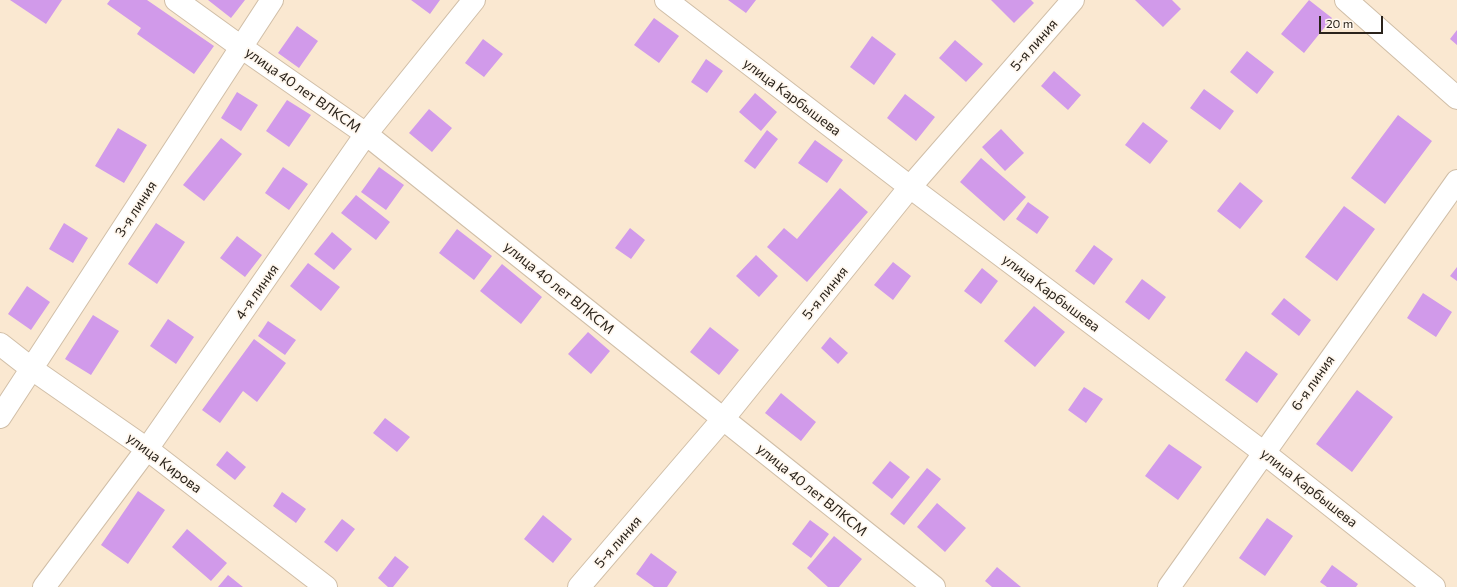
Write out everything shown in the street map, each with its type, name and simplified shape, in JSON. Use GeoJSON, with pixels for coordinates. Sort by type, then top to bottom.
{"type":"FeatureCollection","features":[{"type":"Feature","properties":{"kind":"street","name":"улица 40 лет ВЛКСМ"},"geometry":{"type":"LineString","coordinates":[[176,0],[366,134],[934,587]]}},
{"type":"Feature","properties":{"kind":"street","name":"3-я линия"},"geometry":{"type":"LineString","coordinates":[[0,417],[272,0]]}},
{"type":"Feature","properties":{"kind":"street","name":"4-я линия"},"geometry":{"type":"LineString","coordinates":[[44,587],[147,449],[366,134],[474,0]]}},
{"type":"Feature","properties":{"kind":"street","name":"улица Карбышева"},"geometry":{"type":"LineString","coordinates":[[666,0],[910,187],[1263,452],[1434,587]]}},
{"type":"Feature","properties":{"kind":"street","name":"5-я линия"},"geometry":{"type":"LineString","coordinates":[[579,587],[723,419],[910,187],[1073,0]]}},
{"type":"Feature","properties":{"kind":"street"},"geometry":{"type":"LineString","coordinates":[[1346,0],[1457,98]]}},
{"type":"Feature","properties":{"kind":"street","name":"6-я линия"},"geometry":{"type":"LineString","coordinates":[[1169,587],[1263,452],[1457,181]]}},
{"type":"Feature","properties":{"kind":"street","name":"улица Кирова"},"geometry":{"type":"LineString","coordinates":[[0,344],[147,449],[326,587]]}},
{"type":"Feature","properties":{"kind":"building"},"geometry":{"type":"Polygon","coordinates":[[[10,0],[62,0],[46,24],[10,0]]]}},
{"type":"Feature","properties":{"kind":"building"},"geometry":{"type":"Polygon","coordinates":[[[110,0],[147,0],[214,46],[194,74],[137,34],[141,28],[107,4],[110,0]]]}},
{"type":"Feature","properties":{"kind":"building"},"geometry":{"type":"Polygon","coordinates":[[[208,0],[245,0],[231,18],[208,0]]]}},
{"type":"Feature","properties":{"kind":"building"},"geometry":{"type":"Polygon","coordinates":[[[411,0],[440,0],[430,14],[411,0]]]}},
{"type":"Feature","properties":{"kind":"building"},"geometry":{"type":"Polygon","coordinates":[[[728,0],[756,0],[746,13],[728,0]]]}},
{"type":"Feature","properties":{"kind":"building"},"geometry":{"type":"Polygon","coordinates":[[[991,0],[1031,0],[1034,3],[1014,23],[991,0]]]}},
{"type":"Feature","properties":{"kind":"building"},"geometry":{"type":"Polygon","coordinates":[[[1135,0],[1172,0],[1181,9],[1163,27],[1135,0]]]}},
{"type":"Feature","properties":{"kind":"building"},"geometry":{"type":"Polygon","coordinates":[[[1309,0],[1332,18],[1304,53],[1281,34],[1309,0]]]}},
{"type":"Feature","properties":{"kind":"building"},"geometry":{"type":"Polygon","coordinates":[[[654,18],[679,36],[659,63],[634,45],[654,18]]]}},
{"type":"Feature","properties":{"kind":"building"},"geometry":{"type":"Polygon","coordinates":[[[297,26],[318,41],[299,68],[278,53],[297,26]]]}},
{"type":"Feature","properties":{"kind":"building"},"geometry":{"type":"Polygon","coordinates":[[[1457,30],[1457,45],[1450,39],[1457,30]]]}},
{"type":"Feature","properties":{"kind":"building"},"geometry":{"type":"Polygon","coordinates":[[[872,36],[896,54],[874,85],[850,67],[872,36]]]}},
{"type":"Feature","properties":{"kind":"building"},"geometry":{"type":"Polygon","coordinates":[[[483,39],[503,54],[484,77],[465,63],[483,39]]]}},
{"type":"Feature","properties":{"kind":"building"},"geometry":{"type":"Polygon","coordinates":[[[955,40],[983,64],[966,82],[939,58],[955,40]]]}},
{"type":"Feature","properties":{"kind":"building"},"geometry":{"type":"Polygon","coordinates":[[[1247,51],[1274,72],[1257,94],[1230,72],[1247,51]]]}},
{"type":"Feature","properties":{"kind":"building"},"geometry":{"type":"Polygon","coordinates":[[[706,59],[723,71],[707,93],[691,82],[706,59]]]}},
{"type":"Feature","properties":{"kind":"building"},"geometry":{"type":"Polygon","coordinates":[[[1054,71],[1081,95],[1068,110],[1041,86],[1054,71]]]}},
{"type":"Feature","properties":{"kind":"building"},"geometry":{"type":"Polygon","coordinates":[[[1204,89],[1234,111],[1220,130],[1190,108],[1204,89]]]}},
{"type":"Feature","properties":{"kind":"building"},"geometry":{"type":"Polygon","coordinates":[[[237,92],[258,105],[241,131],[221,118],[237,92]]]}},
{"type":"Feature","properties":{"kind":"building"},"geometry":{"type":"Polygon","coordinates":[[[755,93],[777,112],[761,131],[739,112],[755,93]]]}},
{"type":"Feature","properties":{"kind":"building"},"geometry":{"type":"Polygon","coordinates":[[[905,94],[935,117],[916,141],[887,118],[905,94]]]}},
{"type":"Feature","properties":{"kind":"building"},"geometry":{"type":"Polygon","coordinates":[[[287,100],[311,115],[289,147],[266,131],[287,100]]]}},
{"type":"Feature","properties":{"kind":"building"},"geometry":{"type":"Polygon","coordinates":[[[429,109],[452,128],[432,152],[409,133],[429,109]]]}},
{"type":"Feature","properties":{"kind":"building"},"geometry":{"type":"Polygon","coordinates":[[[1398,115],[1432,141],[1385,204],[1351,178],[1398,115]]]}},
{"type":"Feature","properties":{"kind":"building"},"geometry":{"type":"Polygon","coordinates":[[[1143,122],[1168,141],[1150,164],[1125,145],[1143,122]]]}},
{"type":"Feature","properties":{"kind":"building"},"geometry":{"type":"Polygon","coordinates":[[[118,128],[147,145],[124,183],[95,166],[118,128]]]}},
{"type":"Feature","properties":{"kind":"building"},"geometry":{"type":"Polygon","coordinates":[[[1001,129],[1024,153],[1005,171],[982,147],[1001,129]]]}},
{"type":"Feature","properties":{"kind":"building"},"geometry":{"type":"Polygon","coordinates":[[[767,130],[778,139],[755,169],[744,161],[767,130]]]}},
{"type":"Feature","properties":{"kind":"building"},"geometry":{"type":"Polygon","coordinates":[[[221,138],[242,154],[204,201],[183,185],[221,138]]]}},
{"type":"Feature","properties":{"kind":"building"},"geometry":{"type":"Polygon","coordinates":[[[815,140],[843,160],[827,183],[798,163],[815,140]]]}},
{"type":"Feature","properties":{"kind":"building"},"geometry":{"type":"Polygon","coordinates":[[[981,158],[1026,197],[1004,221],[960,182],[981,158]]]}},
{"type":"Feature","properties":{"kind":"building"},"geometry":{"type":"Polygon","coordinates":[[[283,167],[308,184],[289,210],[265,193],[283,167]]]}},
{"type":"Feature","properties":{"kind":"building"},"geometry":{"type":"Polygon","coordinates":[[[379,167],[404,185],[386,210],[361,192],[379,167]]]}},
{"type":"Feature","properties":{"kind":"building"},"geometry":{"type":"Polygon","coordinates":[[[1240,182],[1263,201],[1240,229],[1217,211],[1240,182]]]}},
{"type":"Feature","properties":{"kind":"building"},"geometry":{"type":"Polygon","coordinates":[[[840,188],[868,212],[807,282],[767,247],[784,228],[797,239],[840,188]]]}},
{"type":"Feature","properties":{"kind":"building"},"geometry":{"type":"Polygon","coordinates":[[[356,195],[390,222],[376,240],[341,213],[356,195]]]}},
{"type":"Feature","properties":{"kind":"building"},"geometry":{"type":"Polygon","coordinates":[[[1028,202],[1049,217],[1037,234],[1016,219],[1028,202]]]}},
{"type":"Feature","properties":{"kind":"building"},"geometry":{"type":"Polygon","coordinates":[[[1344,206],[1375,229],[1337,281],[1305,257],[1344,206]]]}},
{"type":"Feature","properties":{"kind":"building"},"geometry":{"type":"Polygon","coordinates":[[[64,223],[88,238],[73,263],[49,249],[64,223]]]}},
{"type":"Feature","properties":{"kind":"building"},"geometry":{"type":"Polygon","coordinates":[[[156,223],[185,242],[157,284],[128,264],[156,223]]]}},
{"type":"Feature","properties":{"kind":"building"},"geometry":{"type":"Polygon","coordinates":[[[630,228],[645,240],[631,259],[615,248],[630,228]]]}},
{"type":"Feature","properties":{"kind":"building"},"geometry":{"type":"Polygon","coordinates":[[[457,229],[492,256],[474,280],[439,253],[457,229]]]}},
{"type":"Feature","properties":{"kind":"building"},"geometry":{"type":"Polygon","coordinates":[[[332,232],[352,249],[334,270],[314,254],[332,232]]]}},
{"type":"Feature","properties":{"kind":"building"},"geometry":{"type":"Polygon","coordinates":[[[237,236],[262,255],[245,277],[220,258],[237,236]]]}},
{"type":"Feature","properties":{"kind":"building"},"geometry":{"type":"Polygon","coordinates":[[[1094,245],[1113,259],[1094,285],[1075,271],[1094,245]]]}},
{"type":"Feature","properties":{"kind":"building"},"geometry":{"type":"Polygon","coordinates":[[[756,255],[778,276],[759,297],[736,276],[756,255]]]}},
{"type":"Feature","properties":{"kind":"building"},"geometry":{"type":"Polygon","coordinates":[[[893,262],[911,276],[893,300],[874,285],[893,262]]]}},
{"type":"Feature","properties":{"kind":"building"},"geometry":{"type":"Polygon","coordinates":[[[308,263],[340,287],[321,311],[290,286],[308,263]]]}},
{"type":"Feature","properties":{"kind":"building"},"geometry":{"type":"Polygon","coordinates":[[[502,264],[542,297],[521,324],[480,291],[502,264]]]}},
{"type":"Feature","properties":{"kind":"building"},"geometry":{"type":"Polygon","coordinates":[[[1457,267],[1457,281],[1450,276],[1457,267]]]}},
{"type":"Feature","properties":{"kind":"building"},"geometry":{"type":"Polygon","coordinates":[[[982,268],[998,281],[981,304],[964,291],[982,268]]]}},
{"type":"Feature","properties":{"kind":"building"},"geometry":{"type":"Polygon","coordinates":[[[1142,279],[1166,297],[1149,320],[1125,302],[1142,279]]]}},
{"type":"Feature","properties":{"kind":"building"},"geometry":{"type":"Polygon","coordinates":[[[27,286],[50,302],[31,330],[8,314],[27,286]]]}},
{"type":"Feature","properties":{"kind":"building"},"geometry":{"type":"Polygon","coordinates":[[[1423,293],[1452,312],[1436,337],[1407,318],[1423,293]]]}},
{"type":"Feature","properties":{"kind":"building"},"geometry":{"type":"Polygon","coordinates":[[[1284,298],[1311,320],[1299,336],[1271,314],[1284,298]]]}},
{"type":"Feature","properties":{"kind":"building"},"geometry":{"type":"Polygon","coordinates":[[[1034,306],[1065,332],[1035,367],[1004,341],[1034,306]]]}},
{"type":"Feature","properties":{"kind":"building"},"geometry":{"type":"Polygon","coordinates":[[[93,315],[119,331],[91,375],[65,359],[93,315]]]}},
{"type":"Feature","properties":{"kind":"building"},"geometry":{"type":"Polygon","coordinates":[[[168,319],[194,337],[176,364],[150,346],[168,319]]]}},
{"type":"Feature","properties":{"kind":"building"},"geometry":{"type":"Polygon","coordinates":[[[268,321],[296,340],[285,355],[258,336],[268,321]]]}},
{"type":"Feature","properties":{"kind":"building"},"geometry":{"type":"Polygon","coordinates":[[[710,327],[739,350],[719,375],[690,352],[710,327]]]}},
{"type":"Feature","properties":{"kind":"building"},"geometry":{"type":"Polygon","coordinates":[[[588,332],[610,351],[591,374],[568,354],[588,332]]]}},
{"type":"Feature","properties":{"kind":"building"},"geometry":{"type":"Polygon","coordinates":[[[830,337],[848,353],[838,364],[821,348],[830,337]]]}},
{"type":"Feature","properties":{"kind":"building"},"geometry":{"type":"Polygon","coordinates":[[[254,339],[286,363],[257,402],[243,391],[220,423],[202,410],[254,339]]]}},
{"type":"Feature","properties":{"kind":"building"},"geometry":{"type":"Polygon","coordinates":[[[1246,351],[1278,374],[1257,403],[1225,380],[1246,351]]]}},
{"type":"Feature","properties":{"kind":"building"},"geometry":{"type":"Polygon","coordinates":[[[1084,387],[1103,399],[1086,423],[1068,410],[1084,387]]]}},
{"type":"Feature","properties":{"kind":"building"},"geometry":{"type":"Polygon","coordinates":[[[1357,390],[1393,417],[1352,472],[1316,444],[1357,390]]]}},
{"type":"Feature","properties":{"kind":"building"},"geometry":{"type":"Polygon","coordinates":[[[781,393],[816,422],[801,441],[765,413],[781,393]]]}},
{"type":"Feature","properties":{"kind":"building"},"geometry":{"type":"Polygon","coordinates":[[[385,418],[410,437],[397,452],[373,433],[385,418]]]}},
{"type":"Feature","properties":{"kind":"building"},"geometry":{"type":"Polygon","coordinates":[[[1169,444],[1202,467],[1178,500],[1145,476],[1169,444]]]}},
{"type":"Feature","properties":{"kind":"building"},"geometry":{"type":"Polygon","coordinates":[[[227,451],[246,467],[235,480],[216,465],[227,451]]]}},
{"type":"Feature","properties":{"kind":"building"},"geometry":{"type":"Polygon","coordinates":[[[890,461],[910,477],[892,499],[872,483],[890,461]]]}},
{"type":"Feature","properties":{"kind":"building"},"geometry":{"type":"Polygon","coordinates":[[[927,468],[941,479],[904,525],[890,514],[927,468]]]}},
{"type":"Feature","properties":{"kind":"building"},"geometry":{"type":"Polygon","coordinates":[[[138,491],[165,510],[128,564],[101,545],[138,491]]]}},
{"type":"Feature","properties":{"kind":"building"},"geometry":{"type":"Polygon","coordinates":[[[282,492],[306,509],[296,523],[273,506],[282,492]]]}},
{"type":"Feature","properties":{"kind":"building"},"geometry":{"type":"Polygon","coordinates":[[[937,503],[966,528],[945,552],[917,527],[937,503]]]}},
{"type":"Feature","properties":{"kind":"building"},"geometry":{"type":"Polygon","coordinates":[[[543,515],[572,539],[553,563],[524,539],[543,515]]]}},
{"type":"Feature","properties":{"kind":"building"},"geometry":{"type":"Polygon","coordinates":[[[1267,518],[1293,536],[1265,576],[1239,558],[1267,518]]]}},
{"type":"Feature","properties":{"kind":"building"},"geometry":{"type":"Polygon","coordinates":[[[342,519],[355,529],[337,552],[324,542],[342,519]]]}},
{"type":"Feature","properties":{"kind":"building"},"geometry":{"type":"Polygon","coordinates":[[[810,520],[829,534],[811,558],[792,544],[810,520]]]}},
{"type":"Feature","properties":{"kind":"building"},"geometry":{"type":"Polygon","coordinates":[[[187,529],[227,563],[211,581],[172,547],[187,529]]]}},
{"type":"Feature","properties":{"kind":"building"},"geometry":{"type":"Polygon","coordinates":[[[834,536],[862,559],[839,587],[828,587],[807,568],[834,536]]]}},
{"type":"Feature","properties":{"kind":"building"},"geometry":{"type":"Polygon","coordinates":[[[651,553],[677,572],[667,587],[654,587],[636,574],[651,553]]]}},
{"type":"Feature","properties":{"kind":"building"},"geometry":{"type":"Polygon","coordinates":[[[395,556],[409,567],[393,587],[388,587],[378,578],[395,556]]]}},
{"type":"Feature","properties":{"kind":"building"},"geometry":{"type":"Polygon","coordinates":[[[1332,565],[1358,584],[1356,587],[1327,587],[1320,582],[1332,565]]]}},
{"type":"Feature","properties":{"kind":"building"},"geometry":{"type":"Polygon","coordinates":[[[997,567],[1021,587],[992,587],[985,581],[997,567]]]}},
{"type":"Feature","properties":{"kind":"building"},"geometry":{"type":"Polygon","coordinates":[[[228,575],[243,587],[218,587],[228,575]]]}}]}
